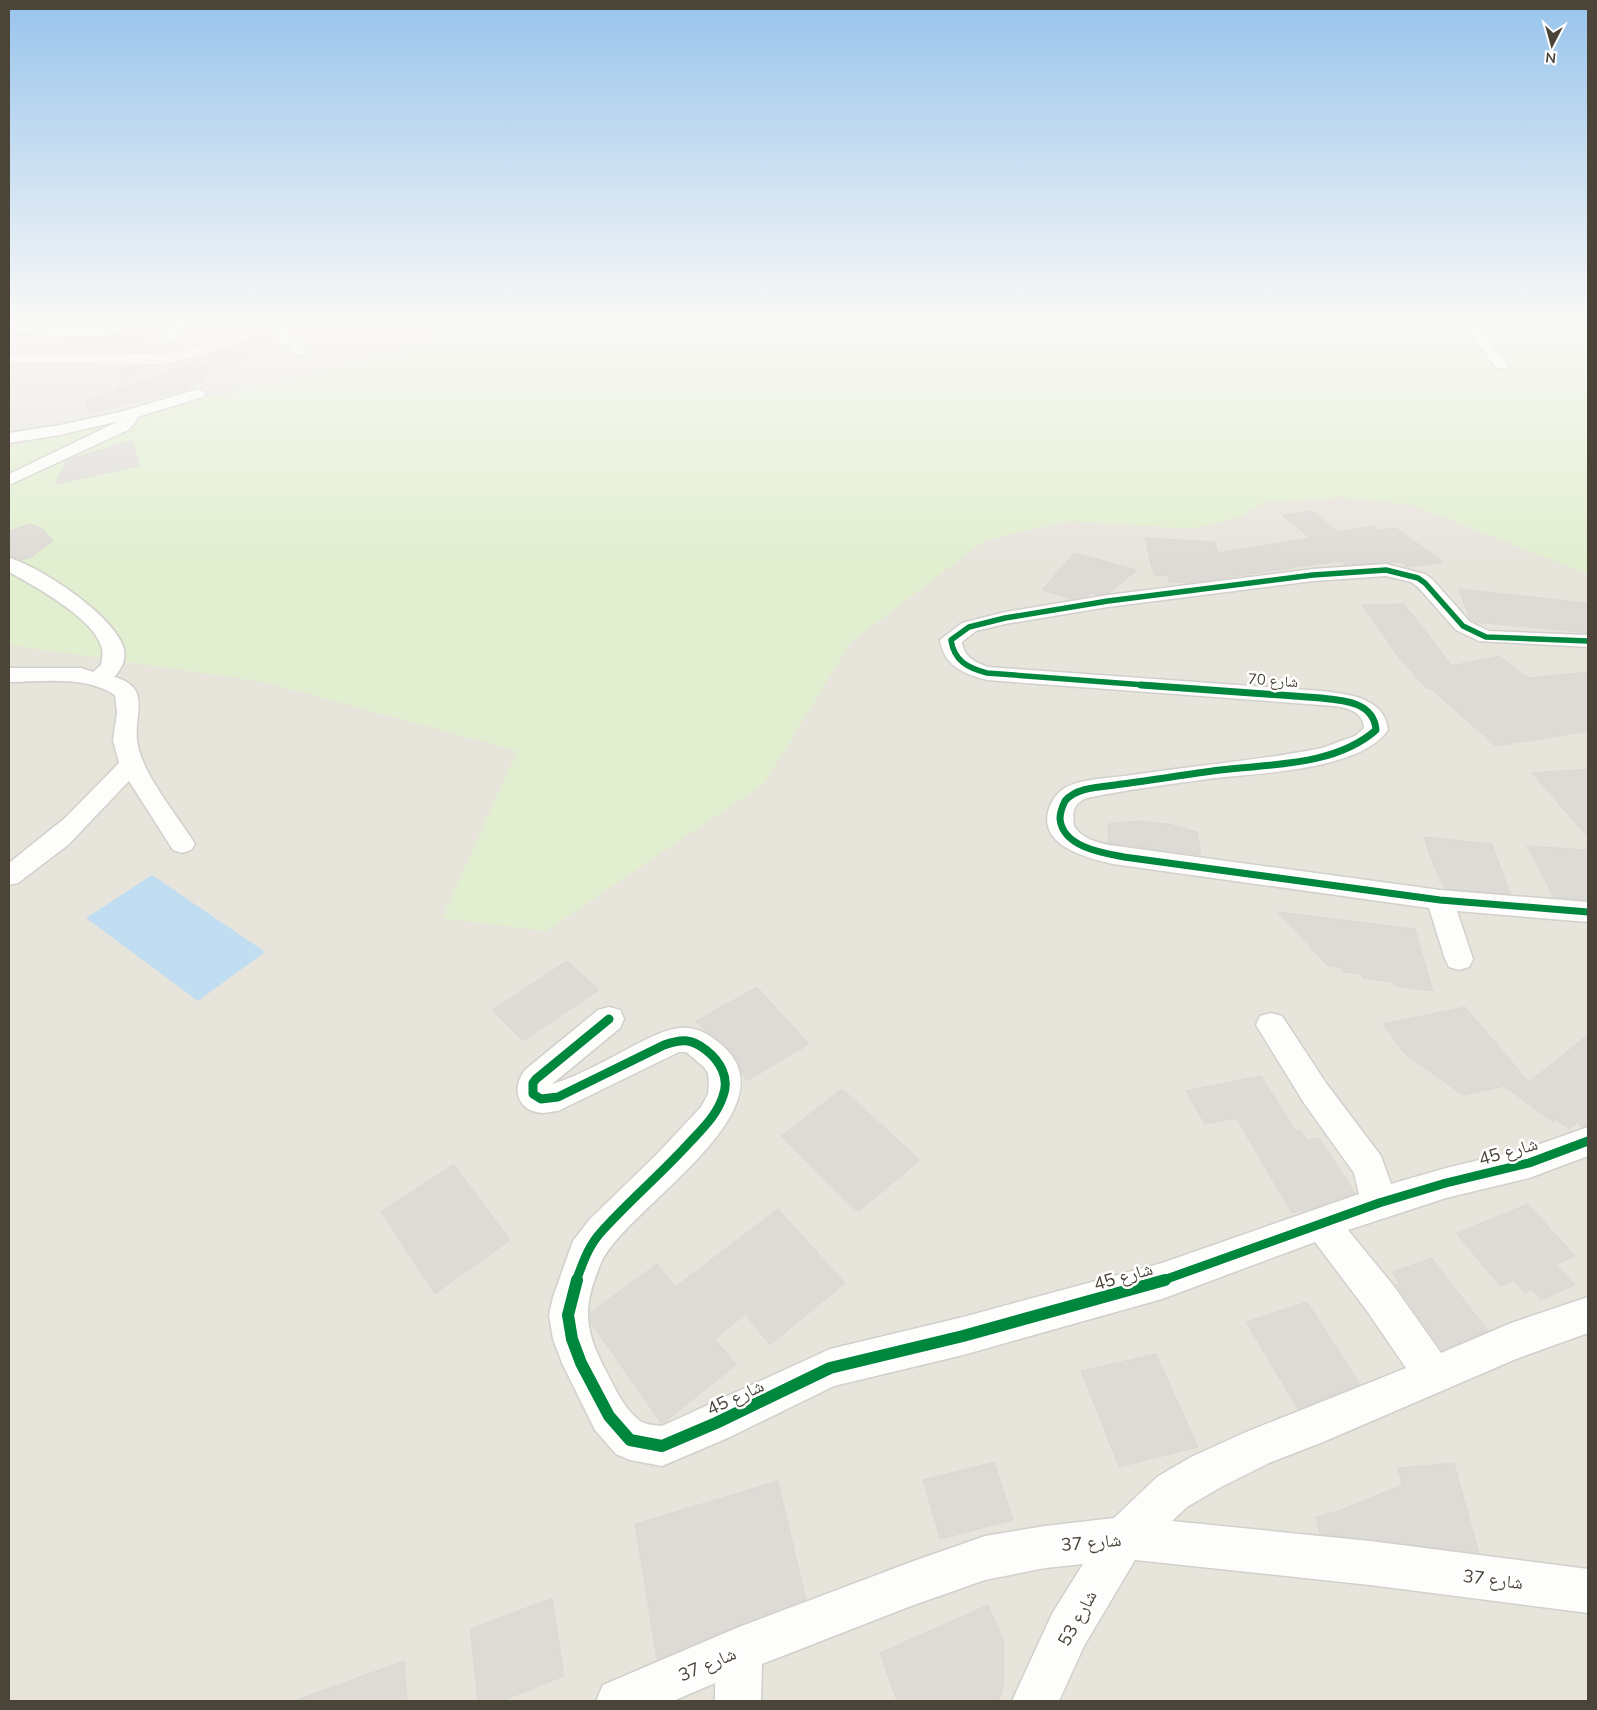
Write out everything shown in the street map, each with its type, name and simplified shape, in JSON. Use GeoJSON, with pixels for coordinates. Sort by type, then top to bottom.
{"type":"FeatureCollection","features":[{"type":"Feature","properties":{"kind":"street"},"geometry":{"type":"LineString","coordinates":[[9,438],[51,432],[125,416],[169,403]]}},
{"type":"Feature","properties":{"kind":"street"},"geometry":{"type":"LineString","coordinates":[[9,480],[122,427],[130,419],[128,416],[125,416]]}},
{"type":"Feature","properties":{"kind":"street"},"geometry":{"type":"LineString","coordinates":[[9,564],[52,588],[82,609],[104,630],[114,654],[111,667],[98,679]]}},
{"type":"Feature","properties":{"kind":"street","name":"شارع 70"},"geometry":{"type":"LineString","coordinates":[[1588,641],[1486,637],[1476,634],[1457,620],[1425,583],[1418,578],[1386,570],[1313,575],[1108,601],[1005,618],[969,627],[950,640],[954,656],[962,664],[987,673],[1342,700],[1360,706],[1373,716],[1377,726],[1371,737],[1358,745],[1339,752],[1304,759],[1084,790],[1068,797],[1062,806],[1060,817],[1062,825],[1072,840],[1098,853],[1440,900],[1588,912]]}},
{"type":"Feature","properties":{"kind":"street"},"geometry":{"type":"LineString","coordinates":[[9,675],[81,675],[112,683],[125,691],[128,698],[125,740],[131,764],[182,844]]}},
{"type":"Feature","properties":{"kind":"street"},"geometry":{"type":"LineString","coordinates":[[9,876],[42,853],[71,828],[131,764]]}},
{"type":"Feature","properties":{"kind":"street"},"geometry":{"type":"LineString","coordinates":[[1440,900],[1459,959]]}},
{"type":"Feature","properties":{"kind":"street","name":"شارع 45"},"geometry":{"type":"LineString","coordinates":[[609,1019],[536,1079],[533,1083],[534,1094],[541,1099],[558,1097],[678,1040],[691,1040],[705,1048],[723,1070],[725,1081],[724,1095],[713,1116],[669,1166],[601,1232],[586,1253],[571,1297],[568,1315],[572,1339],[581,1363],[609,1416],[630,1440],[662,1446],[716,1423],[830,1368],[963,1336],[1162,1281],[1379,1203],[1446,1183],[1529,1163],[1588,1141]]}},
{"type":"Feature","properties":{"kind":"street"},"geometry":{"type":"LineString","coordinates":[[1271,1025],[1315,1093],[1369,1167],[1379,1203]]}},
{"type":"Feature","properties":{"kind":"street"},"geometry":{"type":"LineString","coordinates":[[1321,1223],[1380,1298],[1434,1376]]}},
{"type":"Feature","properties":{"kind":"street"},"geometry":{"type":"LineString","coordinates":[[1124,1538],[1172,1492],[1206,1472],[1260,1446],[1434,1376],[1511,1342],[1588,1315]]}},
{"type":"Feature","properties":{"kind":"street","name":"شارع 37"},"geometry":{"type":"LineString","coordinates":[[619,1701],[739,1650],[911,1584],[985,1558],[1045,1547],[1124,1538],[1370,1563],[1588,1591]]}},
{"type":"Feature","properties":{"kind":"street","name":"شارع 53"},"geometry":{"type":"LineString","coordinates":[[1035,1701],[1068,1630],[1124,1538]]}},
{"type":"Feature","properties":{"kind":"street"},"geometry":{"type":"LineString","coordinates":[[738,1701],[739,1650]]}},
{"type":"Feature","properties":{"kind":"shaded area"},"geometry":{"type":"Polygon","coordinates":[[[9,403],[1588,403],[1588,1701],[9,1701],[9,403]]]}},
{"type":"Feature","properties":{"kind":"green space"},"geometry":{"type":"Polygon","coordinates":[[[181,403],[1588,403],[1588,574],[1412,505],[1340,497],[1264,503],[1237,518],[1192,529],[1070,521],[985,540],[850,643],[765,783],[546,931],[442,918],[517,751],[264,682],[9,645],[9,447],[30,440],[181,403]]]}},
{"type":"Feature","properties":{"kind":"water"},"geometry":{"type":"Polygon","coordinates":[[[152,875],[265,952],[198,1001],[86,918],[152,875]]]}},
{"type":"Feature","properties":{"kind":"building"},"geometry":{"type":"Polygon","coordinates":[[[87,403],[132,403],[90,413],[87,403]]]}},
{"type":"Feature","properties":{"kind":"building"},"geometry":{"type":"Polygon","coordinates":[[[133,440],[139,466],[55,484],[67,460],[133,440]]]}},
{"type":"Feature","properties":{"kind":"building"},"geometry":{"type":"Polygon","coordinates":[[[1312,511],[1338,532],[1373,526],[1379,530],[1396,528],[1443,562],[1408,567],[1401,562],[1345,565],[1342,562],[1332,562],[1189,583],[1169,582],[1168,576],[1154,575],[1145,538],[1215,542],[1218,553],[1310,538],[1282,515],[1312,511]]]}},
{"type":"Feature","properties":{"kind":"building"},"geometry":{"type":"Polygon","coordinates":[[[30,524],[43,529],[53,541],[30,558],[20,560],[10,556],[9,531],[30,524]]]}},
{"type":"Feature","properties":{"kind":"building"},"geometry":{"type":"Polygon","coordinates":[[[1074,553],[1137,570],[1109,593],[1098,595],[1091,593],[1088,596],[1073,599],[1042,590],[1074,553]]]}},
{"type":"Feature","properties":{"kind":"building"},"geometry":{"type":"Polygon","coordinates":[[[1459,589],[1588,603],[1588,633],[1474,622],[1470,619],[1459,589]]]}},
{"type":"Feature","properties":{"kind":"building"},"geometry":{"type":"Polygon","coordinates":[[[1404,604],[1452,666],[1499,656],[1529,678],[1588,672],[1588,731],[1496,746],[1431,689],[1427,689],[1401,660],[1362,605],[1404,604]]]}},
{"type":"Feature","properties":{"kind":"building"},"geometry":{"type":"Polygon","coordinates":[[[1588,769],[1588,837],[1532,773],[1588,769]]]}},
{"type":"Feature","properties":{"kind":"building"},"geometry":{"type":"Polygon","coordinates":[[[1139,821],[1168,824],[1197,832],[1201,855],[1108,843],[1108,824],[1139,821]]]}},
{"type":"Feature","properties":{"kind":"building"},"geometry":{"type":"Polygon","coordinates":[[[1424,837],[1492,844],[1510,894],[1445,889],[1433,864],[1424,837]]]}},
{"type":"Feature","properties":{"kind":"building"},"geometry":{"type":"Polygon","coordinates":[[[1527,846],[1588,850],[1588,900],[1554,897],[1527,846]]]}},
{"type":"Feature","properties":{"kind":"building"},"geometry":{"type":"Polygon","coordinates":[[[1278,912],[1415,929],[1433,991],[1396,986],[1394,982],[1363,978],[1362,974],[1343,972],[1342,968],[1328,966],[1278,912]]]}},
{"type":"Feature","properties":{"kind":"building"},"geometry":{"type":"Polygon","coordinates":[[[567,961],[599,990],[523,1041],[492,1010],[567,961]]]}},
{"type":"Feature","properties":{"kind":"building"},"geometry":{"type":"Polygon","coordinates":[[[757,987],[809,1044],[747,1081],[725,1046],[705,1031],[696,1021],[757,987]]]}},
{"type":"Feature","properties":{"kind":"building"},"geometry":{"type":"Polygon","coordinates":[[[1465,1007],[1529,1082],[1588,1035],[1588,1125],[1583,1127],[1577,1123],[1569,1129],[1555,1119],[1553,1122],[1504,1086],[1463,1095],[1405,1054],[1383,1024],[1465,1007]]]}},
{"type":"Feature","properties":{"kind":"building"},"geometry":{"type":"Polygon","coordinates":[[[1261,1076],[1296,1131],[1300,1130],[1307,1140],[1319,1138],[1355,1193],[1292,1213],[1236,1118],[1205,1124],[1186,1091],[1261,1076]]]}},
{"type":"Feature","properties":{"kind":"building"},"geometry":{"type":"Polygon","coordinates":[[[842,1089],[920,1160],[858,1212],[781,1136],[842,1089]]]}},
{"type":"Feature","properties":{"kind":"building"},"geometry":{"type":"Polygon","coordinates":[[[454,1164],[510,1240],[435,1294],[381,1212],[454,1164]]]}},
{"type":"Feature","properties":{"kind":"building"},"geometry":{"type":"Polygon","coordinates":[[[1528,1204],[1575,1256],[1556,1264],[1575,1285],[1541,1300],[1532,1290],[1525,1293],[1514,1280],[1500,1286],[1456,1233],[1528,1204]]]}},
{"type":"Feature","properties":{"kind":"building"},"geometry":{"type":"Polygon","coordinates":[[[778,1209],[845,1283],[770,1345],[745,1314],[715,1339],[736,1365],[662,1424],[591,1323],[590,1313],[657,1264],[675,1287],[778,1209]]]}},
{"type":"Feature","properties":{"kind":"building"},"geometry":{"type":"Polygon","coordinates":[[[1432,1258],[1488,1331],[1442,1351],[1396,1285],[1400,1284],[1392,1272],[1432,1258]]]}},
{"type":"Feature","properties":{"kind":"building"},"geometry":{"type":"Polygon","coordinates":[[[1307,1302],[1360,1384],[1298,1409],[1246,1322],[1307,1302]]]}},
{"type":"Feature","properties":{"kind":"building"},"geometry":{"type":"Polygon","coordinates":[[[1156,1354],[1198,1447],[1119,1467],[1081,1371],[1156,1354]]]}},
{"type":"Feature","properties":{"kind":"building"},"geometry":{"type":"Polygon","coordinates":[[[994,1462],[1013,1520],[940,1539],[923,1480],[994,1462]]]}},
{"type":"Feature","properties":{"kind":"building"},"geometry":{"type":"Polygon","coordinates":[[[1454,1463],[1479,1553],[1320,1534],[1316,1517],[1341,1510],[1402,1485],[1398,1468],[1454,1463]]]}},
{"type":"Feature","properties":{"kind":"building"},"geometry":{"type":"Polygon","coordinates":[[[778,1481],[806,1600],[738,1625],[657,1660],[635,1524],[778,1481]]]}},
{"type":"Feature","properties":{"kind":"building"},"geometry":{"type":"Polygon","coordinates":[[[552,1598],[564,1676],[502,1701],[478,1701],[470,1629],[552,1598]]]}},
{"type":"Feature","properties":{"kind":"building"},"geometry":{"type":"Polygon","coordinates":[[[988,1605],[1004,1642],[1004,1683],[999,1701],[897,1701],[880,1653],[988,1605]]]}},
{"type":"Feature","properties":{"kind":"building"},"geometry":{"type":"Polygon","coordinates":[[[404,1661],[407,1701],[299,1701],[299,1699],[404,1661]]]}},
{"type":"Feature","properties":{"kind":"cycle path"},"geometry":{"type":"LineString","coordinates":[[1588,641],[1486,637],[1463,626],[1425,583],[1418,578],[1386,570],[1313,575],[1108,601],[1005,618],[969,627],[951,640],[954,654],[962,663],[987,673],[1329,699],[1357,705],[1371,714],[1375,721],[1376,730],[1364,741],[1346,749],[1324,755],[1276,764],[1105,786],[1075,793],[1065,802],[1062,808],[1060,815],[1061,826],[1067,835],[1087,848],[1124,857],[1440,900],[1588,912]]}},
{"type":"Feature","properties":{"kind":"cycle path"},"geometry":{"type":"LineString","coordinates":[[609,1019],[536,1079],[533,1083],[533,1094],[541,1099],[558,1097],[664,1045],[679,1040],[691,1040],[705,1049],[715,1058],[723,1070],[725,1081],[724,1095],[713,1117],[669,1165],[601,1232],[586,1253],[571,1297],[568,1315],[572,1339],[581,1363],[609,1416],[630,1440],[662,1446],[716,1423],[830,1368],[963,1336],[1162,1281],[1379,1203],[1446,1183],[1529,1163],[1588,1141]]}}]}
